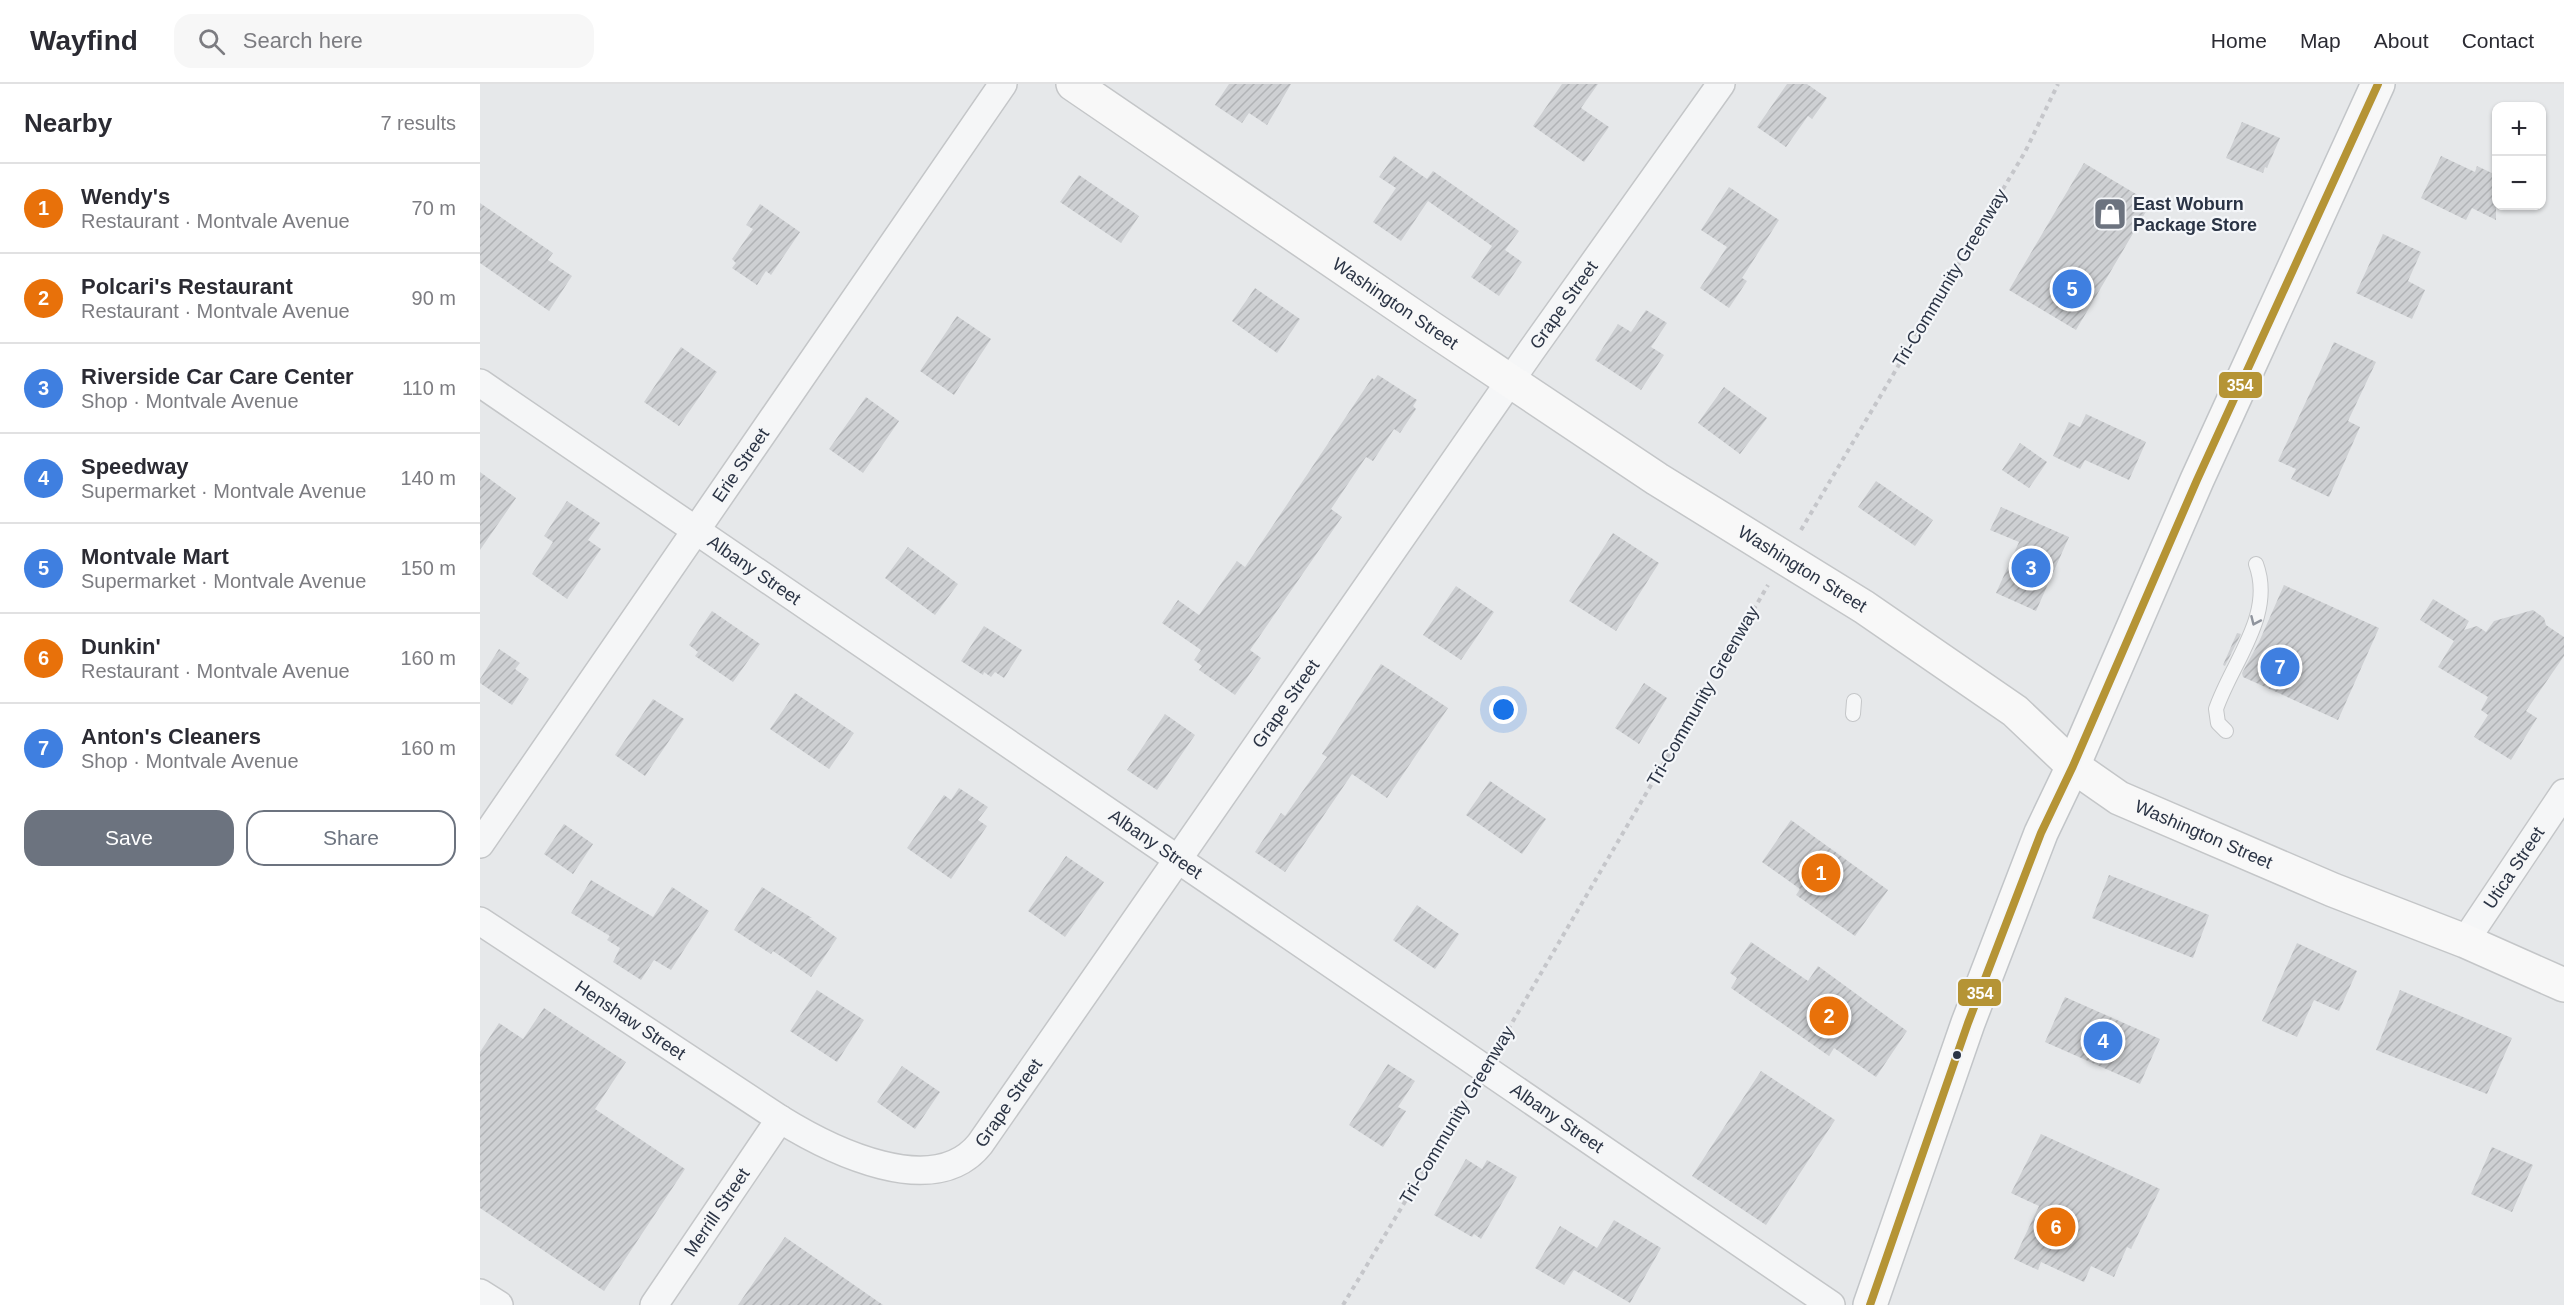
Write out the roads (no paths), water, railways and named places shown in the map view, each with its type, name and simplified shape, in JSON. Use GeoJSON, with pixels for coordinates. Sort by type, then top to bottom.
{"type":"FeatureCollection","features":[{"type":"Feature","properties":{"kind":"main road","name":"Washington Street"},"geometry":{"type":"LineString","coordinates":[[1073,84],[1658,479],[1864,607],[2015,711],[2073,766],[2131,804],[2344,895],[2465,940],[2564,985]]}},
{"type":"Feature","properties":{"kind":"main road"},"geometry":{"type":"LineString","coordinates":[[1870,1305],[1968,1023],[2041,833],[2073,766],[2197,480],[2378,84]]}},
{"type":"Feature","properties":{"kind":"street","name":"Erie Street"},"geometry":{"type":"LineString","coordinates":[[480,844],[1003,84]]}},
{"type":"Feature","properties":{"kind":"street","name":"Grape Street"},"geometry":{"type":"LineString","coordinates":[[780,1119],[822,1143],[850,1155],[886,1165],[918,1169],[956,1165],[965,1160],[981,1144],[1510,381],[1721,84]]}},
{"type":"Feature","properties":{"kind":"street","name":"Albany Street"},"geometry":{"type":"LineString","coordinates":[[480,383],[1831,1305]]}},
{"type":"Feature","properties":{"kind":"street","name":"Utica Street"},"geometry":{"type":"LineString","coordinates":[[2465,940],[2564,793]]}},
{"type":"Feature","properties":{"kind":"street","name":"Henshaw Street"},"geometry":{"type":"LineString","coordinates":[[480,921],[780,1119]]}},
{"type":"Feature","properties":{"kind":"street","name":"Merrill Street"},"geometry":{"type":"LineString","coordinates":[[654,1305],[780,1119]]}},
{"type":"Feature","properties":{"kind":"street"},"geometry":{"type":"LineString","coordinates":[[480,1293],[499,1305]]}},
{"type":"Feature","properties":{"kind":"lane"},"geometry":{"type":"LineString","coordinates":[[2226,731],[2218,723],[2216,709],[2260,610],[2262,585],[2256,564]]}},
{"type":"Feature","properties":{"kind":"place","name":"East Woburn Package Store"},"geometry":{"type":"Point","coordinates":[2110,214]}},
{"type":"Feature","properties":{"kind":"place","name":"Montvale Mart"},"geometry":{"type":"Point","coordinates":[2072,289]}},
{"type":"Feature","properties":{"kind":"place","name":"Riverside Car Care Center"},"geometry":{"type":"Point","coordinates":[2031,568]}},
{"type":"Feature","properties":{"kind":"place","name":"Anton's Cleaners"},"geometry":{"type":"Point","coordinates":[2280,667]}},
{"type":"Feature","properties":{"kind":"place","name":"Wendy's"},"geometry":{"type":"Point","coordinates":[1821,873]}},
{"type":"Feature","properties":{"kind":"place","name":"Polcari's Restaurant"},"geometry":{"type":"Point","coordinates":[1829,1016]}},
{"type":"Feature","properties":{"kind":"place","name":"Speedway"},"geometry":{"type":"Point","coordinates":[2103,1041]}},
{"type":"Feature","properties":{"kind":"place","name":"Dunkin'"},"geometry":{"type":"Point","coordinates":[2056,1227]}}]}
